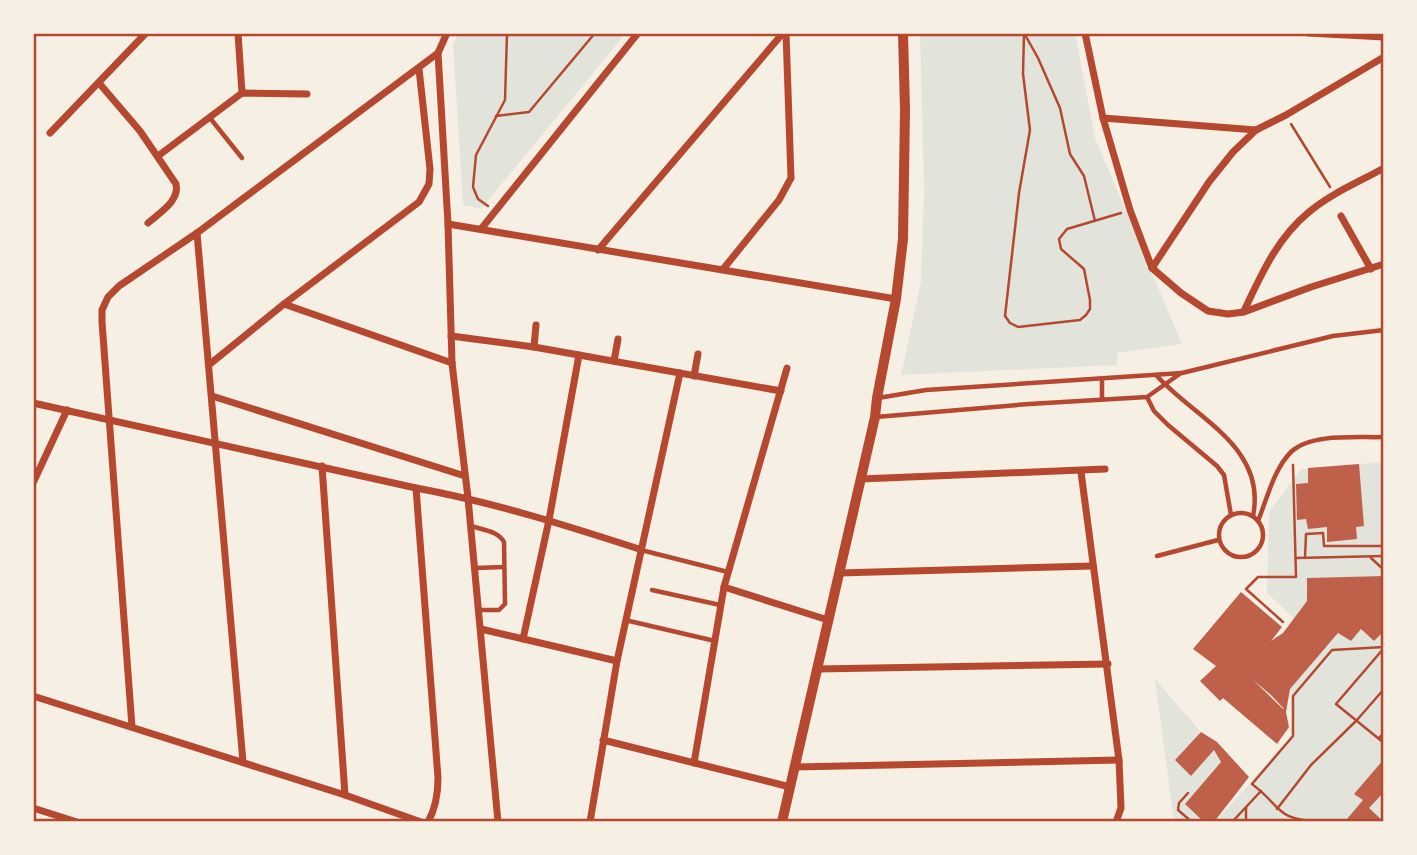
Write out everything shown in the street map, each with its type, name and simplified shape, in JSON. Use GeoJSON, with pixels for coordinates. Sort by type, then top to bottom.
{"type":"FeatureCollection","features":[{"type":"Feature","properties":{"kind":"street"},"geometry":{"type":"LineString","coordinates":[[50,133],[146,33]]}},
{"type":"Feature","properties":{"kind":"street"},"geometry":{"type":"LineString","coordinates":[[238,33],[242,93]]}},
{"type":"Feature","properties":{"kind":"street"},"geometry":{"type":"LineString","coordinates":[[132,727],[102,310],[108,297],[119,286],[197,233],[419,69],[438,53],[447,33]]}},
{"type":"Feature","properties":{"kind":"street"},"geometry":{"type":"LineString","coordinates":[[481,229],[638,33]]}},
{"type":"Feature","properties":{"kind":"street"},"geometry":{"type":"LineString","coordinates":[[598,250],[785,33]]}},
{"type":"Feature","properties":{"kind":"street"},"geometry":{"type":"LineString","coordinates":[[724,268],[779,200],[791,177],[785,33]]}},
{"type":"Feature","properties":{"kind":"street"},"geometry":{"type":"LineString","coordinates":[[782,822],[875,417],[896,299],[903,239],[903,33]]}},
{"type":"Feature","properties":{"kind":"street"},"geometry":{"type":"LineString","coordinates":[[1086,33],[1103,118],[1130,210],[1152,268],[1208,310],[1228,314],[1244,312],[1384,264]]}},
{"type":"Feature","properties":{"kind":"street"},"geometry":{"type":"LineString","coordinates":[[1308,33],[1384,37]]}},
{"type":"Feature","properties":{"kind":"street"},"geometry":{"type":"LineString","coordinates":[[438,53],[448,223],[452,363],[471,526],[498,822]]}},
{"type":"Feature","properties":{"kind":"street"},"geometry":{"type":"LineString","coordinates":[[1152,268],[1209,182],[1233,152],[1256,131],[1384,57]]}},
{"type":"Feature","properties":{"kind":"street"},"geometry":{"type":"LineString","coordinates":[[210,364],[419,202],[429,184],[430,169],[419,69]]}},
{"type":"Feature","properties":{"kind":"street"},"geometry":{"type":"LineString","coordinates":[[99,83],[122,108],[176,184],[178,192],[173,200],[148,223]]}},
{"type":"Feature","properties":{"kind":"street"},"geometry":{"type":"LineString","coordinates":[[158,156],[242,93],[307,94]]}},
{"type":"Feature","properties":{"kind":"street"},"geometry":{"type":"LineString","coordinates":[[1103,118],[1256,131]]}},
{"type":"Feature","properties":{"kind":"street"},"geometry":{"type":"LineString","coordinates":[[1244,312],[1278,245],[1311,210],[1384,168]]}},
{"type":"Feature","properties":{"kind":"street"},"geometry":{"type":"LineString","coordinates":[[1341,216],[1371,269]]}},
{"type":"Feature","properties":{"kind":"street"},"geometry":{"type":"LineString","coordinates":[[448,223],[896,299]]}},
{"type":"Feature","properties":{"kind":"street"},"geometry":{"type":"LineString","coordinates":[[197,233],[243,762]]}},
{"type":"Feature","properties":{"kind":"street"},"geometry":{"type":"LineString","coordinates":[[284,304],[452,363]]}},
{"type":"Feature","properties":{"kind":"street"},"geometry":{"type":"LineString","coordinates":[[534,347],[536,326]]}},
{"type":"Feature","properties":{"kind":"street"},"geometry":{"type":"LineString","coordinates":[[452,336],[534,347],[780,391]]}},
{"type":"Feature","properties":{"kind":"street"},"geometry":{"type":"LineString","coordinates":[[614,361],[618,339]]}},
{"type":"Feature","properties":{"kind":"street"},"geometry":{"type":"LineString","coordinates":[[694,376],[698,354]]}},
{"type":"Feature","properties":{"kind":"street"},"geometry":{"type":"LineString","coordinates":[[523,639],[549,520],[579,355]]}},
{"type":"Feature","properties":{"kind":"street"},"geometry":{"type":"LineString","coordinates":[[694,763],[724,587],[787,368]]}},
{"type":"Feature","properties":{"kind":"street"},"geometry":{"type":"LineString","coordinates":[[590,822],[639,550],[680,373]]}},
{"type":"Feature","properties":{"kind":"street"},"geometry":{"type":"LineString","coordinates":[[212,396],[465,476]]}},
{"type":"Feature","properties":{"kind":"street"},"geometry":{"type":"LineString","coordinates":[[33,403],[468,498],[549,520],[639,550]]}},
{"type":"Feature","properties":{"kind":"street"},"geometry":{"type":"LineString","coordinates":[[33,483],[67,410]]}},
{"type":"Feature","properties":{"kind":"street"},"geometry":{"type":"LineString","coordinates":[[321,466],[345,795]]}},
{"type":"Feature","properties":{"kind":"street"},"geometry":{"type":"LineString","coordinates":[[860,479],[1105,469]]}},
{"type":"Feature","properties":{"kind":"street"},"geometry":{"type":"LineString","coordinates":[[1081,472],[1119,760],[1121,808],[1116,822]]}},
{"type":"Feature","properties":{"kind":"street"},"geometry":{"type":"LineString","coordinates":[[416,488],[438,778],[438,794],[428,822]]}},
{"type":"Feature","properties":{"kind":"street"},"geometry":{"type":"LineString","coordinates":[[839,573],[1093,566]]}},
{"type":"Feature","properties":{"kind":"street"},"geometry":{"type":"LineString","coordinates":[[724,587],[828,620]]}},
{"type":"Feature","properties":{"kind":"street"},"geometry":{"type":"LineString","coordinates":[[481,629],[617,661]]}},
{"type":"Feature","properties":{"kind":"street"},"geometry":{"type":"LineString","coordinates":[[817,669],[1108,664]]}},
{"type":"Feature","properties":{"kind":"street"},"geometry":{"type":"LineString","coordinates":[[33,696],[345,795],[421,822]]}},
{"type":"Feature","properties":{"kind":"street"},"geometry":{"type":"LineString","coordinates":[[603,740],[790,787]]}},
{"type":"Feature","properties":{"kind":"street"},"geometry":{"type":"LineString","coordinates":[[795,767],[1119,760]]}},
{"type":"Feature","properties":{"kind":"street"},"geometry":{"type":"LineString","coordinates":[[33,808],[77,822]]}},
{"type":"Feature","properties":{"kind":"lane"},"geometry":{"type":"LineString","coordinates":[[210,117],[242,158]]}},
{"type":"Feature","properties":{"kind":"lane"},"geometry":{"type":"LineString","coordinates":[[877,398],[926,390],[1182,373],[1334,336],[1384,330]]}},
{"type":"Feature","properties":{"kind":"lane"},"geometry":{"type":"LineString","coordinates":[[875,417],[1147,397],[1182,373]]}},
{"type":"Feature","properties":{"kind":"lane"},"geometry":{"type":"LineString","coordinates":[[1156,376],[1226,438],[1244,458],[1255,492],[1253,516]]}},
{"type":"Feature","properties":{"kind":"lane"},"geometry":{"type":"LineString","coordinates":[[1102,379],[1102,400]]}},
{"type":"Feature","properties":{"kind":"lane"},"geometry":{"type":"LineString","coordinates":[[1147,397],[1154,411],[1224,475],[1231,515]]}},
{"type":"Feature","properties":{"kind":"lane"},"geometry":{"type":"LineString","coordinates":[[1258,521],[1276,476],[1292,451],[1316,440],[1384,437]]}},
{"type":"Feature","properties":{"kind":"lane"},"geometry":{"type":"LineString","coordinates":[[1239,513],[1253,516],[1263,535],[1262,542],[1254,554],[1232,557],[1221,547],[1218,540],[1220,525],[1231,515],[1239,513]]}},
{"type":"Feature","properties":{"kind":"lane"},"geometry":{"type":"LineString","coordinates":[[471,526],[501,536],[504,542],[505,604],[499,610],[479,610]]}},
{"type":"Feature","properties":{"kind":"lane"},"geometry":{"type":"LineString","coordinates":[[1157,556],[1218,540]]}},
{"type":"Feature","properties":{"kind":"lane"},"geometry":{"type":"LineString","coordinates":[[639,550],[728,572]]}},
{"type":"Feature","properties":{"kind":"lane"},"geometry":{"type":"LineString","coordinates":[[475,568],[504,567]]}},
{"type":"Feature","properties":{"kind":"lane"},"geometry":{"type":"LineString","coordinates":[[652,590],[720,605]]}},
{"type":"Feature","properties":{"kind":"lane"},"geometry":{"type":"LineString","coordinates":[[625,620],[715,641]]}},
{"type":"Feature","properties":{"kind":"path"},"geometry":{"type":"LineString","coordinates":[[495,212],[478,199],[472,187],[476,155],[505,100],[507,33]]}},
{"type":"Feature","properties":{"kind":"path"},"geometry":{"type":"LineString","coordinates":[[496,116],[529,112],[595,33]]}},
{"type":"Feature","properties":{"kind":"path"},"geometry":{"type":"LineString","coordinates":[[1024,33],[1060,108],[1070,154],[1084,176],[1095,221]]}},
{"type":"Feature","properties":{"kind":"path"},"geometry":{"type":"LineString","coordinates":[[1024,33],[1023,74],[1030,130],[1019,193],[1005,316],[1010,323],[1018,327],[1048,325],[1080,320],[1086,315],[1090,309],[1090,300],[1084,269],[1060,249],[1059,239],[1068,229],[1130,210]]}},
{"type":"Feature","properties":{"kind":"path"},"geometry":{"type":"LineString","coordinates":[[1286,116],[1335,195]]}},
{"type":"Feature","properties":{"kind":"path"},"geometry":{"type":"LineString","coordinates":[[1283,622],[1246,589],[1258,577],[1296,577],[1292,451]]}},
{"type":"Feature","properties":{"kind":"path"},"geometry":{"type":"LineString","coordinates":[[1305,558],[1306,534],[1323,533],[1324,546],[1384,546]]}},
{"type":"Feature","properties":{"kind":"path"},"geometry":{"type":"LineString","coordinates":[[1370,556],[1384,569]]}},
{"type":"Feature","properties":{"kind":"path"},"geometry":{"type":"LineString","coordinates":[[1296,558],[1384,556]]}},
{"type":"Feature","properties":{"kind":"path"},"geometry":{"type":"LineString","coordinates":[[1384,648],[1336,704],[1384,743]]}},
{"type":"Feature","properties":{"kind":"path"},"geometry":{"type":"LineString","coordinates":[[1321,822],[1298,821],[1277,810],[1252,784],[1293,736],[1293,696],[1332,650],[1384,648]]}},
{"type":"Feature","properties":{"kind":"path"},"geometry":{"type":"LineString","coordinates":[[1277,810],[1311,765],[1384,689]]}},
{"type":"Feature","properties":{"kind":"path"},"geometry":{"type":"LineString","coordinates":[[1379,738],[1384,733]]}},
{"type":"Feature","properties":{"kind":"path"},"geometry":{"type":"LineString","coordinates":[[1232,822],[1261,791]]}},
{"type":"Feature","properties":{"kind":"path"},"geometry":{"type":"LineString","coordinates":[[1188,793],[1179,803],[1178,810],[1192,822]]}},
{"type":"Feature","properties":{"kind":"path"},"geometry":{"type":"LineString","coordinates":[[1246,807],[1246,822]]}},
{"type":"Feature","properties":{"kind":"shaded area"},"geometry":{"type":"Polygon","coordinates":[[[460,33],[626,33],[481,209],[463,205],[453,44],[460,33]]]}},
{"type":"Feature","properties":{"kind":"shaded area"},"geometry":{"type":"Polygon","coordinates":[[[920,33],[1075,33],[1095,138],[1182,344],[1117,353],[1117,365],[901,375],[921,282],[924,190],[920,33]]]}},
{"type":"Feature","properties":{"kind":"shaded area"},"geometry":{"type":"Polygon","coordinates":[[[1384,462],[1384,576],[1307,578],[1307,601],[1294,618],[1267,593],[1269,512],[1301,469],[1384,462]]]}},
{"type":"Feature","properties":{"kind":"shaded area"},"geometry":{"type":"Polygon","coordinates":[[[1361,629],[1374,641],[1384,631],[1384,822],[1215,822],[1293,736],[1290,689],[1338,633],[1351,641],[1361,629]]]}},
{"type":"Feature","properties":{"kind":"shaded area"},"geometry":{"type":"Polygon","coordinates":[[[1155,679],[1201,732],[1176,760],[1191,776],[1214,750],[1221,762],[1185,804],[1204,822],[1174,822],[1155,679]]]}},
{"type":"Feature","properties":{"kind":"building"},"geometry":{"type":"Polygon","coordinates":[[[1359,464],[1364,526],[1356,527],[1357,539],[1327,542],[1327,527],[1308,529],[1306,519],[1297,520],[1296,484],[1308,483],[1308,468],[1359,464]]]}},
{"type":"Feature","properties":{"kind":"building"},"geometry":{"type":"Polygon","coordinates":[[[1384,576],[1384,631],[1374,641],[1361,629],[1351,641],[1338,633],[1290,689],[1286,712],[1289,727],[1277,744],[1223,698],[1220,701],[1200,681],[1216,666],[1193,649],[1241,592],[1282,627],[1271,641],[1283,633],[1307,601],[1307,578],[1384,576]],[[1253,680],[1284,709],[1271,695],[1253,680]]]}},
{"type":"Feature","properties":{"kind":"building"},"geometry":{"type":"Polygon","coordinates":[[[1201,732],[1217,742],[1249,777],[1214,822],[1204,822],[1185,804],[1221,762],[1214,750],[1191,776],[1175,760],[1201,732]]]}},
{"type":"Feature","properties":{"kind":"building"},"geometry":{"type":"Polygon","coordinates":[[[1384,759],[1384,792],[1369,808],[1384,822],[1349,822],[1347,819],[1363,800],[1354,794],[1384,759]]]}}]}
